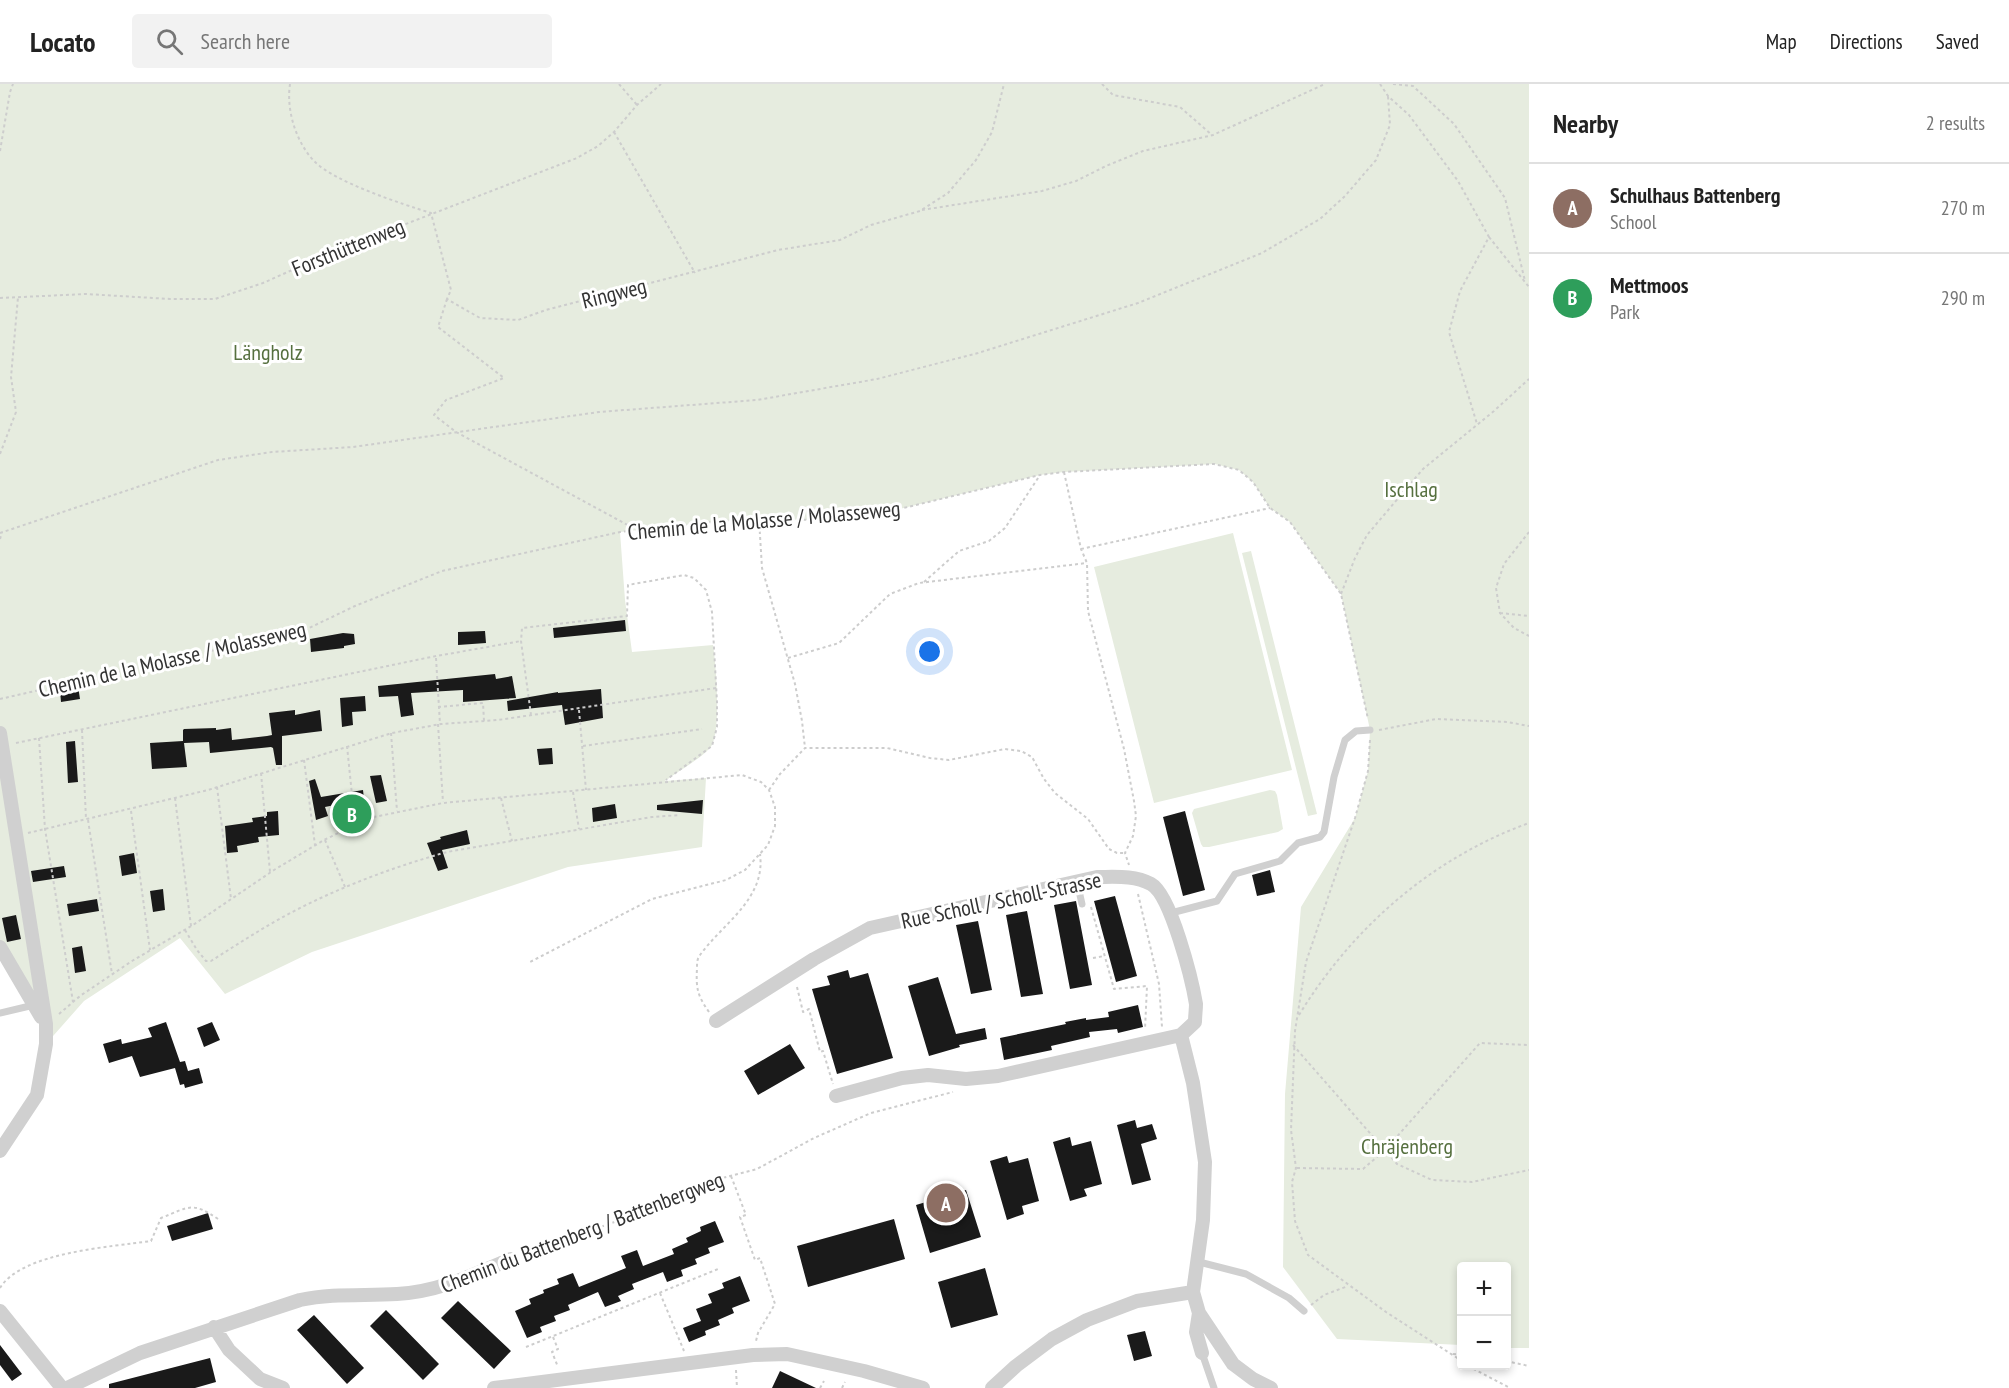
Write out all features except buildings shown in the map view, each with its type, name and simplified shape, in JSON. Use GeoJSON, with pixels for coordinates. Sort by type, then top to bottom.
{"type":"FeatureCollection","features":[{"type":"Feature","properties":{"kind":"street"},"geometry":{"type":"LineString","coordinates":[[0,1151],[37,1095],[46,1044],[46,1024],[1,740]]}},
{"type":"Feature","properties":{"kind":"street","name":"Rue Scholl / Scholl-Strasse"},"geometry":{"type":"LineString","coordinates":[[716,1021],[793,972],[870,928],[1097,877],[1134,878],[1153,885],[1163,896],[1171,913],[1196,1005],[1195,1022],[1181,1035]]}},
{"type":"Feature","properties":{"kind":"street"},"geometry":{"type":"LineString","coordinates":[[0,947],[46,1024]]}},
{"type":"Feature","properties":{"kind":"street"},"geometry":{"type":"LineString","coordinates":[[836,1096],[902,1078],[928,1075],[966,1079],[998,1076],[1181,1035],[1193,1083],[1205,1162],[1203,1220],[1193,1293],[1199,1313],[1233,1364],[1253,1379],[1271,1388]]}},
{"type":"Feature","properties":{"kind":"street","name":"Chemin du Battenberg / Battenbergweg"},"geometry":{"type":"LineString","coordinates":[[65,1388],[140,1353],[321,1296],[396,1294],[427,1290],[454,1283],[511,1259]]}},
{"type":"Feature","properties":{"kind":"street"},"geometry":{"type":"LineString","coordinates":[[992,1388],[1016,1366],[1052,1339],[1087,1320],[1137,1301],[1193,1293]]}},
{"type":"Feature","properties":{"kind":"street"},"geometry":{"type":"LineString","coordinates":[[0,1311],[65,1388]]}},
{"type":"Feature","properties":{"kind":"street"},"geometry":{"type":"LineString","coordinates":[[1199,1313],[1196,1332],[1202,1353]]}},
{"type":"Feature","properties":{"kind":"street"},"geometry":{"type":"LineString","coordinates":[[214,1328],[228,1350],[260,1379],[283,1388]]}},
{"type":"Feature","properties":{"kind":"street"},"geometry":{"type":"LineString","coordinates":[[494,1388],[753,1354],[787,1354],[864,1371],[923,1388]]}},
{"type":"Feature","properties":{"kind":"lane"},"geometry":{"type":"LineString","coordinates":[[1171,913],[1217,901],[1235,874],[1280,861],[1298,843],[1320,837],[1324,832],[1334,777],[1345,740],[1356,731],[1370,730]]}},
{"type":"Feature","properties":{"kind":"lane"},"geometry":{"type":"LineString","coordinates":[[1077,882],[1084,903]]}},
{"type":"Feature","properties":{"kind":"lane"},"geometry":{"type":"LineString","coordinates":[[0,1013],[34,1005]]}},
{"type":"Feature","properties":{"kind":"lane"},"geometry":{"type":"LineString","coordinates":[[1198,1262],[1246,1274],[1289,1298],[1304,1311]]}},
{"type":"Feature","properties":{"kind":"lane"},"geometry":{"type":"LineString","coordinates":[[1202,1353],[1214,1388]]}},
{"type":"Feature","properties":{"kind":"path"},"geometry":{"type":"LineString","coordinates":[[0,152],[13,84]]}},
{"type":"Feature","properties":{"kind":"path"},"geometry":{"type":"LineString","coordinates":[[290,84],[292,118],[301,146],[315,162],[330,172],[367,189],[431,213],[451,290],[438,327],[504,378],[446,400],[434,415],[456,432],[636,529]]}},
{"type":"Feature","properties":{"kind":"path"},"geometry":{"type":"LineString","coordinates":[[619,84],[637,105]]}},
{"type":"Feature","properties":{"kind":"path","name":"Forsthüttenweg"},"geometry":{"type":"LineString","coordinates":[[0,298],[86,294],[215,299],[264,283],[328,254],[577,158],[598,146],[614,132],[637,105],[661,84]]}},
{"type":"Feature","properties":{"kind":"path","name":"Ringweg"},"geometry":{"type":"LineString","coordinates":[[447,299],[480,318],[518,320],[546,310],[778,250],[840,240],[871,225],[920,211],[948,194],[976,160],[992,132],[1004,84]]}},
{"type":"Feature","properties":{"kind":"path"},"geometry":{"type":"LineString","coordinates":[[1102,84],[1113,95],[1180,107],[1213,135]]}},
{"type":"Feature","properties":{"kind":"path"},"geometry":{"type":"LineString","coordinates":[[920,211],[1042,191],[1076,181],[1143,151],[1213,135],[1326,84]]}},
{"type":"Feature","properties":{"kind":"path"},"geometry":{"type":"LineString","coordinates":[[1380,84],[1388,96],[1409,115],[1458,181],[1489,237],[1529,287]]}},
{"type":"Feature","properties":{"kind":"path"},"geometry":{"type":"LineString","coordinates":[[1394,84],[1413,86],[1454,124],[1505,198],[1525,281]]}},
{"type":"Feature","properties":{"kind":"path"},"geometry":{"type":"LineString","coordinates":[[1,532],[218,460],[245,455],[353,447],[599,412],[757,400],[877,379],[978,353],[1138,303],[1262,253],[1320,219],[1345,196],[1376,160],[1390,125],[1388,96]]}},
{"type":"Feature","properties":{"kind":"path"},"geometry":{"type":"LineString","coordinates":[[614,132],[695,273]]}},
{"type":"Feature","properties":{"kind":"path"},"geometry":{"type":"LineString","coordinates":[[1477,424],[1449,332],[1460,291],[1489,237]]}},
{"type":"Feature","properties":{"kind":"path"},"geometry":{"type":"LineString","coordinates":[[0,454],[16,412],[11,377],[18,297]]}},
{"type":"Feature","properties":{"kind":"path"},"geometry":{"type":"LineString","coordinates":[[1341,594],[1367,535],[1424,469],[1529,379]]}},
{"type":"Feature","properties":{"kind":"path","name":"Chemin de la Molasse / Molasseweg"},"geometry":{"type":"LineString","coordinates":[[0,699],[307,629],[355,606],[442,572],[636,529],[759,519],[816,520],[887,512],[1040,475],[1064,472],[1215,464],[1239,470],[1253,482],[1270,508],[1290,522],[1341,594],[1370,730],[1368,771],[1355,818],[1306,962],[1293,1045],[1291,1130],[1296,1168],[1292,1182],[1295,1221],[1308,1255],[1348,1286],[1457,1358]]}},
{"type":"Feature","properties":{"kind":"path"},"geometry":{"type":"LineString","coordinates":[[1064,472],[1081,549],[1087,563],[1088,611],[1124,749],[1136,816],[1133,836],[1125,853],[1134,878],[1159,984],[1162,1039]]}},
{"type":"Feature","properties":{"kind":"path"},"geometry":{"type":"LineString","coordinates":[[924,582],[959,551],[989,541],[1005,528],[1040,475]]}},
{"type":"Feature","properties":{"kind":"path"},"geometry":{"type":"LineString","coordinates":[[1081,549],[1270,508]]}},
{"type":"Feature","properties":{"kind":"path"},"geometry":{"type":"LineString","coordinates":[[759,519],[762,568],[788,658],[802,722],[805,748]]}},
{"type":"Feature","properties":{"kind":"path"},"geometry":{"type":"LineString","coordinates":[[0,528],[0,539]]}},
{"type":"Feature","properties":{"kind":"path"},"geometry":{"type":"LineString","coordinates":[[1529,532],[1504,564],[1496,588],[1500,613],[1514,628],[1529,636]]}},
{"type":"Feature","properties":{"kind":"path"},"geometry":{"type":"LineString","coordinates":[[788,658],[839,643],[890,594],[924,582],[1087,563]]}},
{"type":"Feature","properties":{"kind":"path"},"geometry":{"type":"LineString","coordinates":[[531,715],[521,641],[522,628],[627,616],[628,585],[684,574],[694,578],[706,590],[712,612],[717,728],[712,746],[663,781]]}},
{"type":"Feature","properties":{"kind":"path"},"geometry":{"type":"LineString","coordinates":[[1500,613],[1529,616]]}},
{"type":"Feature","properties":{"kind":"path"},"geometry":{"type":"LineString","coordinates":[[1,740],[39,738],[82,730],[435,656],[521,641]]}},
{"type":"Feature","properties":{"kind":"path"},"geometry":{"type":"LineString","coordinates":[[435,656],[443,803]]}},
{"type":"Feature","properties":{"kind":"path"},"geometry":{"type":"LineString","coordinates":[[15,836],[217,788],[391,733],[439,724],[531,715],[716,688]]}},
{"type":"Feature","properties":{"kind":"path"},"geometry":{"type":"LineString","coordinates":[[438,707],[483,703],[484,721]]}},
{"type":"Feature","properties":{"kind":"path"},"geometry":{"type":"LineString","coordinates":[[579,708],[586,790]]}},
{"type":"Feature","properties":{"kind":"path"},"geometry":{"type":"LineString","coordinates":[[1370,730],[1436,719],[1507,722],[1529,726]]}},
{"type":"Feature","properties":{"kind":"path"},"geometry":{"type":"LineString","coordinates":[[583,746],[702,729]]}},
{"type":"Feature","properties":{"kind":"path"},"geometry":{"type":"LineString","coordinates":[[82,730],[87,819],[112,974]]}},
{"type":"Feature","properties":{"kind":"path"},"geometry":{"type":"LineString","coordinates":[[391,733],[398,811]]}},
{"type":"Feature","properties":{"kind":"path"},"geometry":{"type":"LineString","coordinates":[[39,738],[45,829],[74,1002]]}},
{"type":"Feature","properties":{"kind":"path"},"geometry":{"type":"LineString","coordinates":[[347,746],[355,825]]}},
{"type":"Feature","properties":{"kind":"path"},"geometry":{"type":"LineString","coordinates":[[769,790],[780,774],[805,748],[887,748],[949,760],[1005,749],[1021,751],[1032,757],[1055,793],[1088,819],[1108,849],[1117,853],[1125,853]]}},
{"type":"Feature","properties":{"kind":"path"},"geometry":{"type":"LineString","coordinates":[[304,760],[315,845]]}},
{"type":"Feature","properties":{"kind":"path"},"geometry":{"type":"LineString","coordinates":[[261,773],[271,873]]}},
{"type":"Feature","properties":{"kind":"path"},"geometry":{"type":"LineString","coordinates":[[46,1024],[112,974],[185,930],[315,845],[369,818],[443,803],[573,792],[663,781],[742,776],[761,782],[769,790],[775,807],[775,826],[768,844],[745,870],[726,880],[652,899],[530,962]]}},
{"type":"Feature","properties":{"kind":"path"},"geometry":{"type":"LineString","coordinates":[[217,788],[231,899]]}},
{"type":"Feature","properties":{"kind":"path"},"geometry":{"type":"LineString","coordinates":[[573,792],[579,829]]}},
{"type":"Feature","properties":{"kind":"path"},"geometry":{"type":"LineString","coordinates":[[175,798],[191,926]]}},
{"type":"Feature","properties":{"kind":"path"},"geometry":{"type":"LineString","coordinates":[[501,798],[512,841]]}},
{"type":"Feature","properties":{"kind":"path"},"geometry":{"type":"LineString","coordinates":[[131,809],[150,950]]}},
{"type":"Feature","properties":{"kind":"path"},"geometry":{"type":"LineString","coordinates":[[185,930],[206,961],[211,961],[301,907],[396,867],[436,855],[512,841],[652,817],[680,815]]}},
{"type":"Feature","properties":{"kind":"path"},"geometry":{"type":"LineString","coordinates":[[1297,1020],[1318,986],[1347,947],[1390,906],[1443,864],[1474,847],[1529,823]]}},
{"type":"Feature","properties":{"kind":"path"},"geometry":{"type":"LineString","coordinates":[[324,840],[345,887]]}},
{"type":"Feature","properties":{"kind":"path"},"geometry":{"type":"LineString","coordinates":[[716,1021],[700,1000],[696,988],[697,962],[699,956],[753,894],[760,872],[760,854]]}},
{"type":"Feature","properties":{"kind":"path"},"geometry":{"type":"LineString","coordinates":[[1084,903],[1091,906],[1114,989],[1147,986],[1144,1043]]}},
{"type":"Feature","properties":{"kind":"path"},"geometry":{"type":"LineString","coordinates":[[1093,958],[1105,956]]}},
{"type":"Feature","properties":{"kind":"path"},"geometry":{"type":"LineString","coordinates":[[793,972],[803,1012],[809,1010],[820,1052],[823,1051],[836,1096]]}},
{"type":"Feature","properties":{"kind":"path"},"geometry":{"type":"LineString","coordinates":[[1296,1168],[1363,1169],[1385,1150],[1480,1042],[1529,1045]]}},
{"type":"Feature","properties":{"kind":"path"},"geometry":{"type":"LineString","coordinates":[[1293,1045],[1397,1164],[1432,1180],[1472,1182],[1529,1170]]}},
{"type":"Feature","properties":{"kind":"path","name":"Chemin du Battenberg / Battenbergweg"},"geometry":{"type":"LineString","coordinates":[[511,1259],[662,1205],[711,1181],[756,1169],[814,1138],[871,1113],[954,1092]]}},
{"type":"Feature","properties":{"kind":"path"},"geometry":{"type":"LineString","coordinates":[[731,1176],[746,1215],[740,1217],[754,1260],[760,1258],[775,1304],[758,1333],[755,1346]]}},
{"type":"Feature","properties":{"kind":"path"},"geometry":{"type":"LineString","coordinates":[[0,1288],[3,1282],[16,1271],[42,1260],[151,1241],[161,1218],[192,1206],[218,1219]]}},
{"type":"Feature","properties":{"kind":"path"},"geometry":{"type":"LineString","coordinates":[[526,1347],[718,1269]]}},
{"type":"Feature","properties":{"kind":"path"},"geometry":{"type":"LineString","coordinates":[[1304,1311],[1324,1295],[1348,1286]]}},
{"type":"Feature","properties":{"kind":"path"},"geometry":{"type":"LineString","coordinates":[[660,1293],[685,1353]]}},
{"type":"Feature","properties":{"kind":"path"},"geometry":{"type":"LineString","coordinates":[[553,1337],[558,1349],[552,1352],[560,1372]]}},
{"type":"Feature","properties":{"kind":"path"},"geometry":{"type":"LineString","coordinates":[[1450,1354],[1457,1355]]}},
{"type":"Feature","properties":{"kind":"path"},"geometry":{"type":"LineString","coordinates":[[1511,1362],[1529,1366]]}},
{"type":"Feature","properties":{"kind":"path"},"geometry":{"type":"LineString","coordinates":[[735,1365],[737,1388]]}},
{"type":"Feature","properties":{"kind":"path"},"geometry":{"type":"LineString","coordinates":[[1477,1370],[1510,1388]]}},
{"type":"Feature","properties":{"kind":"path"},"geometry":{"type":"LineString","coordinates":[[820,1388],[824,1381]]}},
{"type":"Feature","properties":{"kind":"green space","name":"Längholz"},"geometry":{"type":"Polygon","coordinates":[[[0,84],[1529,84],[1529,1348],[1511,1348],[1511,1262],[1457,1262],[1457,1345],[1337,1339],[1283,1267],[1285,1094],[1301,907],[1355,818],[1368,771],[1370,730],[1341,594],[1290,522],[1270,508],[1253,482],[1239,470],[1215,464],[1064,472],[1040,475],[887,512],[816,520],[721,521],[620,532],[632,652],[713,645],[717,699],[714,741],[710,748],[665,781],[706,778],[702,847],[568,867],[312,952],[225,994],[180,938],[84,1001],[46,1044],[46,1024],[0,960],[0,84]]]}},
{"type":"Feature","properties":{"kind":"green space"},"geometry":{"type":"Polygon","coordinates":[[[1233,533],[1292,770],[1154,803],[1094,567],[1233,533]]]}},
{"type":"Feature","properties":{"kind":"green space"},"geometry":{"type":"Polygon","coordinates":[[[1251,551],[1317,814],[1308,816],[1242,553],[1251,551]]]}},
{"type":"Feature","properties":{"kind":"green space"},"geometry":{"type":"Polygon","coordinates":[[[1270,790],[1275,791],[1277,795],[1283,829],[1278,832],[1203,847],[1192,813],[1194,809],[1270,790]]]}},
{"type":"Feature","properties":{"kind":"place","name":"Mettmoos"},"geometry":{"type":"Point","coordinates":[352,814]}},
{"type":"Feature","properties":{"kind":"place","name":"Schulhaus Battenberg"},"geometry":{"type":"Point","coordinates":[946,1203]}},
{"type":"Feature","properties":{"kind":"park label","name":"Ischlag"},"geometry":{"type":"Point","coordinates":[1411,489]}},
{"type":"Feature","properties":{"kind":"park label","name":"Chräjenberg"},"geometry":{"type":"Point","coordinates":[1407,1146]}}]}
